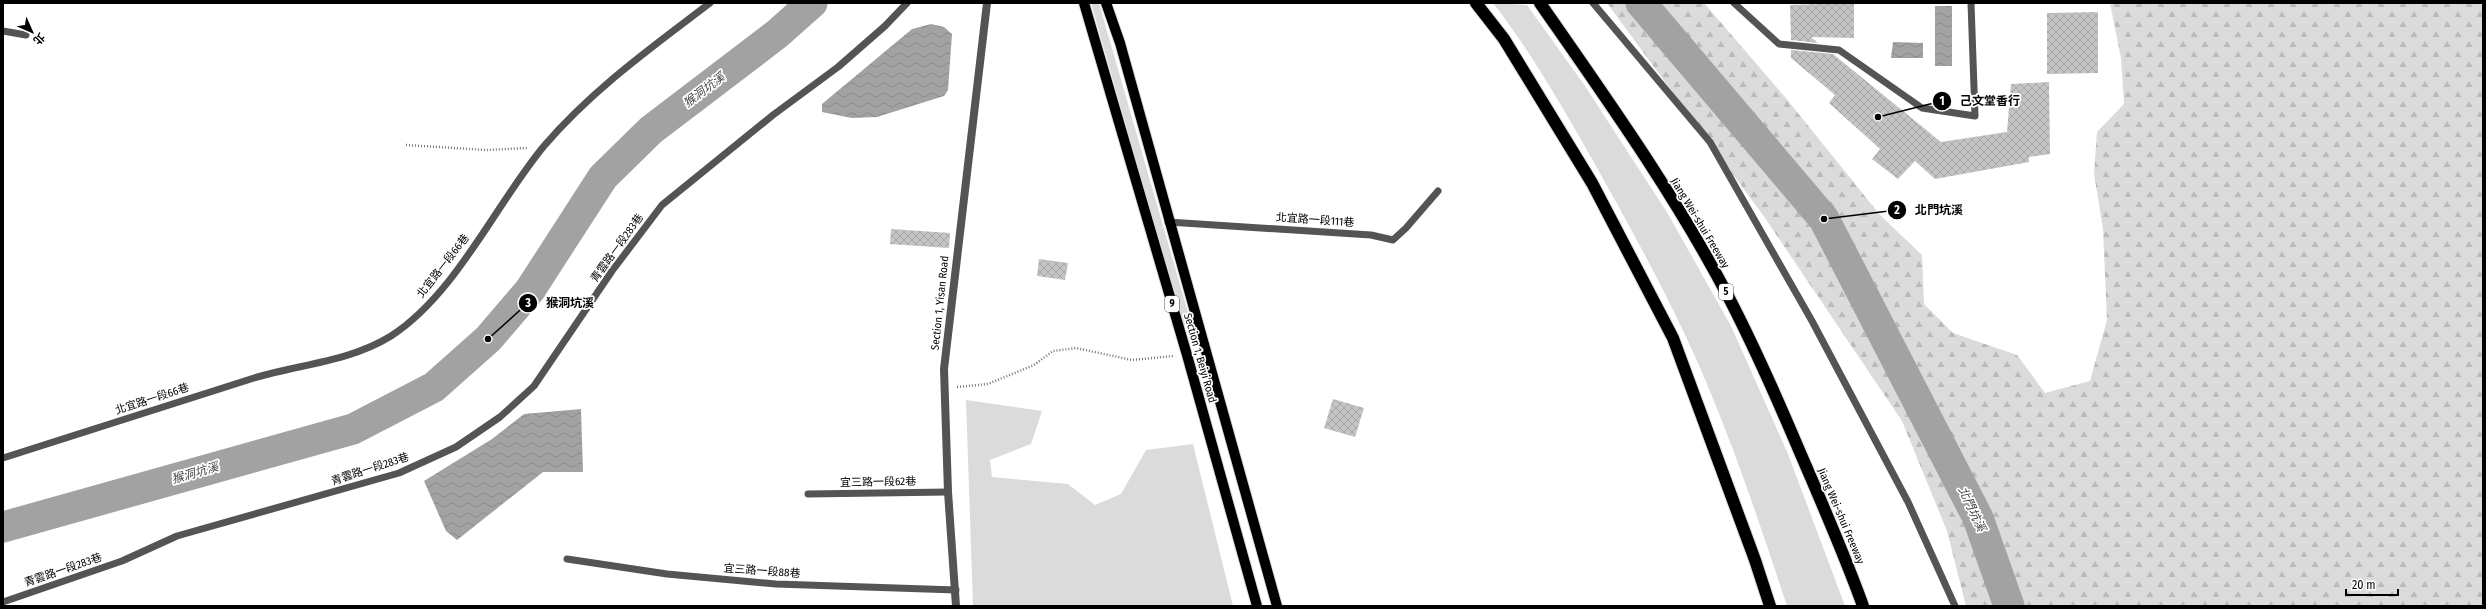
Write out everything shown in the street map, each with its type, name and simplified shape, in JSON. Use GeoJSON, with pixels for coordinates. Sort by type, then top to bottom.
{"type":"FeatureCollection","features":[{"type":"Feature","properties":{"kind":"highway"},"geometry":{"type":"LineString","coordinates":[[1476,3],[1504,39],[1592,183],[1673,338],[1755,560],[1770,606]]}},
{"type":"Feature","properties":{"kind":"highway","name":"Jiang Wei-shui Freeway"},"geometry":{"type":"LineString","coordinates":[[1540,3],[1635,141],[1682,215],[1728,296],[1780,405],[1846,559],[1863,606]]}},
{"type":"Feature","properties":{"kind":"main road","name":"Section 1, Beiyi Road"},"geometry":{"type":"LineString","coordinates":[[1084,3],[1187,355],[1257,606]]}},
{"type":"Feature","properties":{"kind":"main road","name":"Section 1, Beiyi Road"},"geometry":{"type":"LineString","coordinates":[[1106,3],[1121,50],[1168,222],[1277,606]]}},
{"type":"Feature","properties":{"kind":"street","name":"Section 1, Yisan Road"},"geometry":{"type":"LineString","coordinates":[[956,606],[948,492],[944,369],[987,3]]}},
{"type":"Feature","properties":{"kind":"lane","name":"北宜路一段66巷"},"geometry":{"type":"LineString","coordinates":[[3,458],[256,377],[355,354],[391,336],[424,309],[446,283],[544,147],[572,117],[629,65],[710,3]]}},
{"type":"Feature","properties":{"kind":"lane","name":"青雲路一段283巷"},"geometry":{"type":"LineString","coordinates":[[3,602],[122,561],[177,536],[399,473],[456,447],[500,417],[534,386],[612,271],[662,205],[773,115],[838,67],[885,26],[907,3]]}},
{"type":"Feature","properties":{"kind":"lane"},"geometry":{"type":"LineString","coordinates":[[1593,3],[1710,142],[1812,321],[1908,502],[1955,606]]}},
{"type":"Feature","properties":{"kind":"lane"},"geometry":{"type":"LineString","coordinates":[[1734,3],[1779,44],[1839,50],[1922,108],[1975,116],[1971,3]]}},
{"type":"Feature","properties":{"kind":"lane"},"geometry":{"type":"LineString","coordinates":[[3,31],[26,35]]}},
{"type":"Feature","properties":{"kind":"lane","name":"北宜路一段111巷"},"geometry":{"type":"LineString","coordinates":[[1168,222],[1371,235],[1393,240],[1406,228],[1438,191]]}},
{"type":"Feature","properties":{"kind":"lane","name":"宜三路一段62巷"},"geometry":{"type":"LineString","coordinates":[[808,494],[948,492]]}},
{"type":"Feature","properties":{"kind":"lane","name":"宜三路一段88巷"},"geometry":{"type":"LineString","coordinates":[[567,559],[668,574],[776,584],[956,590]]}},
{"type":"Feature","properties":{"kind":"path"},"geometry":{"type":"LineString","coordinates":[[406,145],[486,150],[544,147]]}},
{"type":"Feature","properties":{"kind":"path"},"geometry":{"type":"LineString","coordinates":[[944,388],[988,384],[1034,365],[1053,352],[1068,349],[1076,348],[1132,360],[1187,355]]}},
{"type":"Feature","properties":{"kind":"green space"},"geometry":{"type":"Polygon","coordinates":[[[1091,3],[1099,3],[1191,323],[1183,326],[1091,3]]]}},
{"type":"Feature","properties":{"kind":"green space"},"geometry":{"type":"Polygon","coordinates":[[[1493,3],[1527,5],[1585,86],[1668,214],[1731,326],[1788,454],[1845,606],[1787,606],[1732,446],[1693,352],[1646,258],[1560,103],[1521,42],[1493,3]]]}},
{"type":"Feature","properties":{"kind":"green space"},"geometry":{"type":"Polygon","coordinates":[[[1607,3],[1704,3],[1785,97],[1880,215],[1922,255],[1924,304],[1953,333],[2017,355],[2045,393],[2090,381],[2107,320],[2103,229],[2094,174],[2097,132],[2124,104],[2121,58],[2110,3],[2483,3],[2483,606],[1966,606],[1947,531],[1902,421],[1765,218],[1607,3]]]}},
{"type":"Feature","properties":{"kind":"green space"},"geometry":{"type":"Polygon","coordinates":[[[966,400],[1042,411],[1031,444],[990,460],[992,477],[1068,484],[1095,505],[1121,494],[1146,450],[1193,444],[1233,606],[973,606],[966,400]]]}},
{"type":"Feature","properties":{"kind":"water"},"geometry":{"type":"Polygon","coordinates":[[[1935,6],[1952,6],[1952,66],[1935,66],[1935,6]]]}},
{"type":"Feature","properties":{"kind":"water"},"geometry":{"type":"Polygon","coordinates":[[[931,24],[944,27],[952,34],[948,90],[944,96],[877,117],[852,118],[822,112],[822,104],[912,29],[931,24]]]}},
{"type":"Feature","properties":{"kind":"water"},"geometry":{"type":"Polygon","coordinates":[[[1893,42],[1923,43],[1923,58],[1891,58],[1893,42]]]}},
{"type":"Feature","properties":{"kind":"water"},"geometry":{"type":"Polygon","coordinates":[[[581,409],[583,472],[543,472],[457,540],[446,531],[424,481],[492,439],[524,414],[581,409]]]}},
{"type":"Feature","properties":{"kind":"building"},"geometry":{"type":"Polygon","coordinates":[[[1854,3],[1854,38],[1811,37],[1818,43],[1791,40],[1790,5],[1854,3]]]}},
{"type":"Feature","properties":{"kind":"building"},"geometry":{"type":"Polygon","coordinates":[[[2098,12],[2098,73],[2047,74],[2047,13],[2098,12]]]}},
{"type":"Feature","properties":{"kind":"building"},"geometry":{"type":"Polygon","coordinates":[[[1791,50],[1833,54],[1941,142],[2007,132],[2011,84],[2049,82],[2050,154],[2029,157],[2029,162],[1935,179],[1915,161],[1898,179],[1872,159],[1880,149],[1829,103],[1835,95],[1791,58],[1791,50]]]}},
{"type":"Feature","properties":{"kind":"building"},"geometry":{"type":"Polygon","coordinates":[[[891,229],[950,233],[949,248],[890,244],[891,229]]]}},
{"type":"Feature","properties":{"kind":"building"},"geometry":{"type":"Polygon","coordinates":[[[1039,259],[1068,263],[1065,280],[1037,276],[1039,259]]]}},
{"type":"Feature","properties":{"kind":"building"},"geometry":{"type":"Polygon","coordinates":[[[1333,399],[1364,408],[1355,437],[1324,428],[1333,399]]]}},
{"type":"Feature","properties":{"kind":"waterway","name":"猴洞坑溪"},"geometry":{"type":"LineString","coordinates":[[3,527],[353,429],[434,387],[488,339],[530,290],[603,177],[651,130],[777,34],[812,3]]}},
{"type":"Feature","properties":{"kind":"waterway","name":"北門坑溪"},"geometry":{"type":"LineString","coordinates":[[1641,3],[1824,219],[1978,518],[2009,606]]}},
{"type":"Feature","properties":{"kind":"place","name":"己文堂香行"},"geometry":{"type":"Point","coordinates":[1878,117]}},
{"type":"Feature","properties":{"kind":"place","name":"北門坑溪"},"geometry":{"type":"Point","coordinates":[1824,219]}},
{"type":"Feature","properties":{"kind":"place","name":"猴洞坑溪"},"geometry":{"type":"Point","coordinates":[488,339]}}]}
